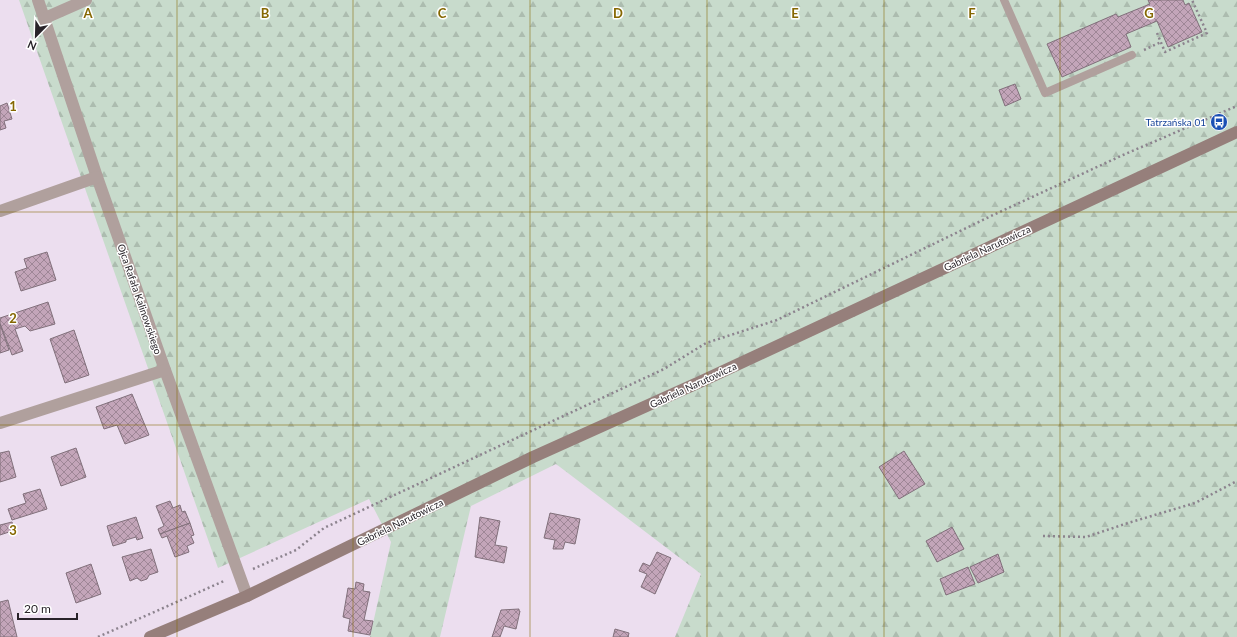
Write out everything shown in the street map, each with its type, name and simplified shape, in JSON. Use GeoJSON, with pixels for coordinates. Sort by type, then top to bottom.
{"type":"FeatureCollection","features":[{"type":"Feature","properties":{"kind":"street","name":"Ojca Rafała Kalinowskiego"},"geometry":{"type":"LineString","coordinates":[[38,0],[97,177],[247,596]]}},
{"type":"Feature","properties":{"kind":"street"},"geometry":{"type":"LineString","coordinates":[[45,18],[86,0]]}},
{"type":"Feature","properties":{"kind":"street","name":"Gabriela Narutowicza"},"geometry":{"type":"LineString","coordinates":[[150,637],[247,596],[533,457],[709,378],[1237,132]]}},
{"type":"Feature","properties":{"kind":"street"},"geometry":{"type":"LineString","coordinates":[[0,211],[97,177]]}},
{"type":"Feature","properties":{"kind":"street"},"geometry":{"type":"LineString","coordinates":[[0,423],[165,370]]}},
{"type":"Feature","properties":{"kind":"lane"},"geometry":{"type":"LineString","coordinates":[[1004,0],[1045,93],[1132,55]]}},
{"type":"Feature","properties":{"kind":"path"},"geometry":{"type":"LineString","coordinates":[[1157,33],[1165,52],[1207,33],[1192,0]]}},
{"type":"Feature","properties":{"kind":"path"},"geometry":{"type":"LineString","coordinates":[[1132,55],[1161,42]]}},
{"type":"Feature","properties":{"kind":"path"},"geometry":{"type":"LineString","coordinates":[[98,637],[296,550],[324,528],[664,369],[706,343],[777,320],[991,216],[1123,155],[1237,106]]}},
{"type":"Feature","properties":{"kind":"path"},"geometry":{"type":"LineString","coordinates":[[1043,536],[1086,537],[1194,503],[1237,481]]}},
{"type":"Feature","properties":{"kind":"green space"},"geometry":{"type":"Polygon","coordinates":[[[19,0],[1237,0],[1237,637],[675,637],[701,574],[556,464],[471,506],[440,637],[370,637],[391,542],[369,499],[218,568],[19,0]]]}},
{"type":"Feature","properties":{"kind":"building"},"geometry":{"type":"Polygon","coordinates":[[[1148,0],[1183,0],[1185,5],[1189,3],[1202,32],[1168,47],[1157,21],[1126,34],[1131,47],[1062,77],[1047,44],[1116,14],[1118,17],[1150,4],[1148,0]]]}},
{"type":"Feature","properties":{"kind":"building"},"geometry":{"type":"Polygon","coordinates":[[[1015,84],[1021,99],[1005,106],[999,90],[1015,84]]]}},
{"type":"Feature","properties":{"kind":"building"},"geometry":{"type":"Polygon","coordinates":[[[7,103],[12,119],[4,121],[6,128],[0,130],[0,106],[7,103]]]}},
{"type":"Feature","properties":{"kind":"building"},"geometry":{"type":"Polygon","coordinates":[[[47,252],[56,280],[21,291],[15,272],[27,268],[24,259],[47,252]]]}},
{"type":"Feature","properties":{"kind":"building"},"geometry":{"type":"Polygon","coordinates":[[[48,302],[55,324],[30,331],[25,326],[15,329],[23,351],[12,355],[0,323],[0,318],[48,302]]]}},
{"type":"Feature","properties":{"kind":"building"},"geometry":{"type":"Polygon","coordinates":[[[0,324],[9,350],[0,353],[0,324]]]}},
{"type":"Feature","properties":{"kind":"building"},"geometry":{"type":"Polygon","coordinates":[[[74,330],[89,375],[65,383],[50,339],[74,330]]]}},
{"type":"Feature","properties":{"kind":"building"},"geometry":{"type":"Polygon","coordinates":[[[132,394],[149,435],[125,444],[117,425],[104,429],[96,407],[132,394]]]}},
{"type":"Feature","properties":{"kind":"building"},"geometry":{"type":"Polygon","coordinates":[[[76,448],[86,477],[61,486],[51,457],[76,448]]]}},
{"type":"Feature","properties":{"kind":"building"},"geometry":{"type":"Polygon","coordinates":[[[9,451],[16,477],[0,482],[0,453],[9,451]]]}},
{"type":"Feature","properties":{"kind":"building"},"geometry":{"type":"Polygon","coordinates":[[[904,451],[925,484],[899,499],[879,467],[904,451]]]}},
{"type":"Feature","properties":{"kind":"building"},"geometry":{"type":"Polygon","coordinates":[[[40,489],[47,509],[12,520],[8,509],[26,503],[23,494],[40,489]]]}},
{"type":"Feature","properties":{"kind":"building"},"geometry":{"type":"Polygon","coordinates":[[[170,501],[173,508],[180,505],[182,512],[185,511],[190,523],[160,534],[158,529],[164,526],[156,506],[170,501]]]}},
{"type":"Feature","properties":{"kind":"building"},"geometry":{"type":"Polygon","coordinates":[[[550,513],[580,519],[575,544],[565,542],[563,549],[553,549],[555,540],[544,538],[550,513]]]}},
{"type":"Feature","properties":{"kind":"building"},"geometry":{"type":"Polygon","coordinates":[[[136,517],[143,538],[137,540],[136,537],[113,546],[107,526],[136,517]]]}},
{"type":"Feature","properties":{"kind":"building"},"geometry":{"type":"Polygon","coordinates":[[[480,517],[500,521],[495,545],[507,547],[504,563],[475,557],[480,517]]]}},
{"type":"Feature","properties":{"kind":"building"},"geometry":{"type":"Polygon","coordinates":[[[12,522],[15,530],[0,535],[0,525],[12,522]]]}},
{"type":"Feature","properties":{"kind":"building"},"geometry":{"type":"Polygon","coordinates":[[[190,523],[194,535],[191,536],[194,543],[187,546],[189,552],[175,557],[167,536],[162,538],[160,534],[190,523]]]}},
{"type":"Feature","properties":{"kind":"building"},"geometry":{"type":"Polygon","coordinates":[[[952,527],[964,549],[937,562],[926,541],[952,527]]]}},
{"type":"Feature","properties":{"kind":"building"},"geometry":{"type":"Polygon","coordinates":[[[151,549],[158,572],[149,575],[147,579],[141,581],[137,578],[130,581],[122,557],[151,549]]]}},
{"type":"Feature","properties":{"kind":"building"},"geometry":{"type":"Polygon","coordinates":[[[657,552],[671,558],[655,594],[641,587],[647,574],[639,571],[643,563],[650,566],[657,552]]]}},
{"type":"Feature","properties":{"kind":"building"},"geometry":{"type":"Polygon","coordinates":[[[998,554],[1004,572],[978,583],[970,567],[998,554]]]}},
{"type":"Feature","properties":{"kind":"building"},"geometry":{"type":"Polygon","coordinates":[[[91,564],[101,594],[76,603],[66,573],[91,564]]]}},
{"type":"Feature","properties":{"kind":"building"},"geometry":{"type":"Polygon","coordinates":[[[968,567],[975,584],[946,595],[940,579],[968,567]]]}},
{"type":"Feature","properties":{"kind":"building"},"geometry":{"type":"Polygon","coordinates":[[[356,582],[364,584],[363,591],[370,592],[364,620],[373,621],[370,635],[348,631],[350,619],[343,617],[348,588],[355,589],[356,582]]]}},
{"type":"Feature","properties":{"kind":"building"},"geometry":{"type":"Polygon","coordinates":[[[8,600],[17,637],[0,637],[0,602],[8,600]]]}},
{"type":"Feature","properties":{"kind":"building"},"geometry":{"type":"Polygon","coordinates":[[[519,609],[520,611],[516,629],[504,626],[500,637],[492,637],[501,610],[519,609]]]}},
{"type":"Feature","properties":{"kind":"building"},"geometry":{"type":"Polygon","coordinates":[[[615,629],[629,633],[628,637],[613,637],[615,629]]]}},
{"type":"Feature","properties":{"kind":"place","name":"Tatrzańska 01"},"geometry":{"type":"Point","coordinates":[1219,122]}}]}
